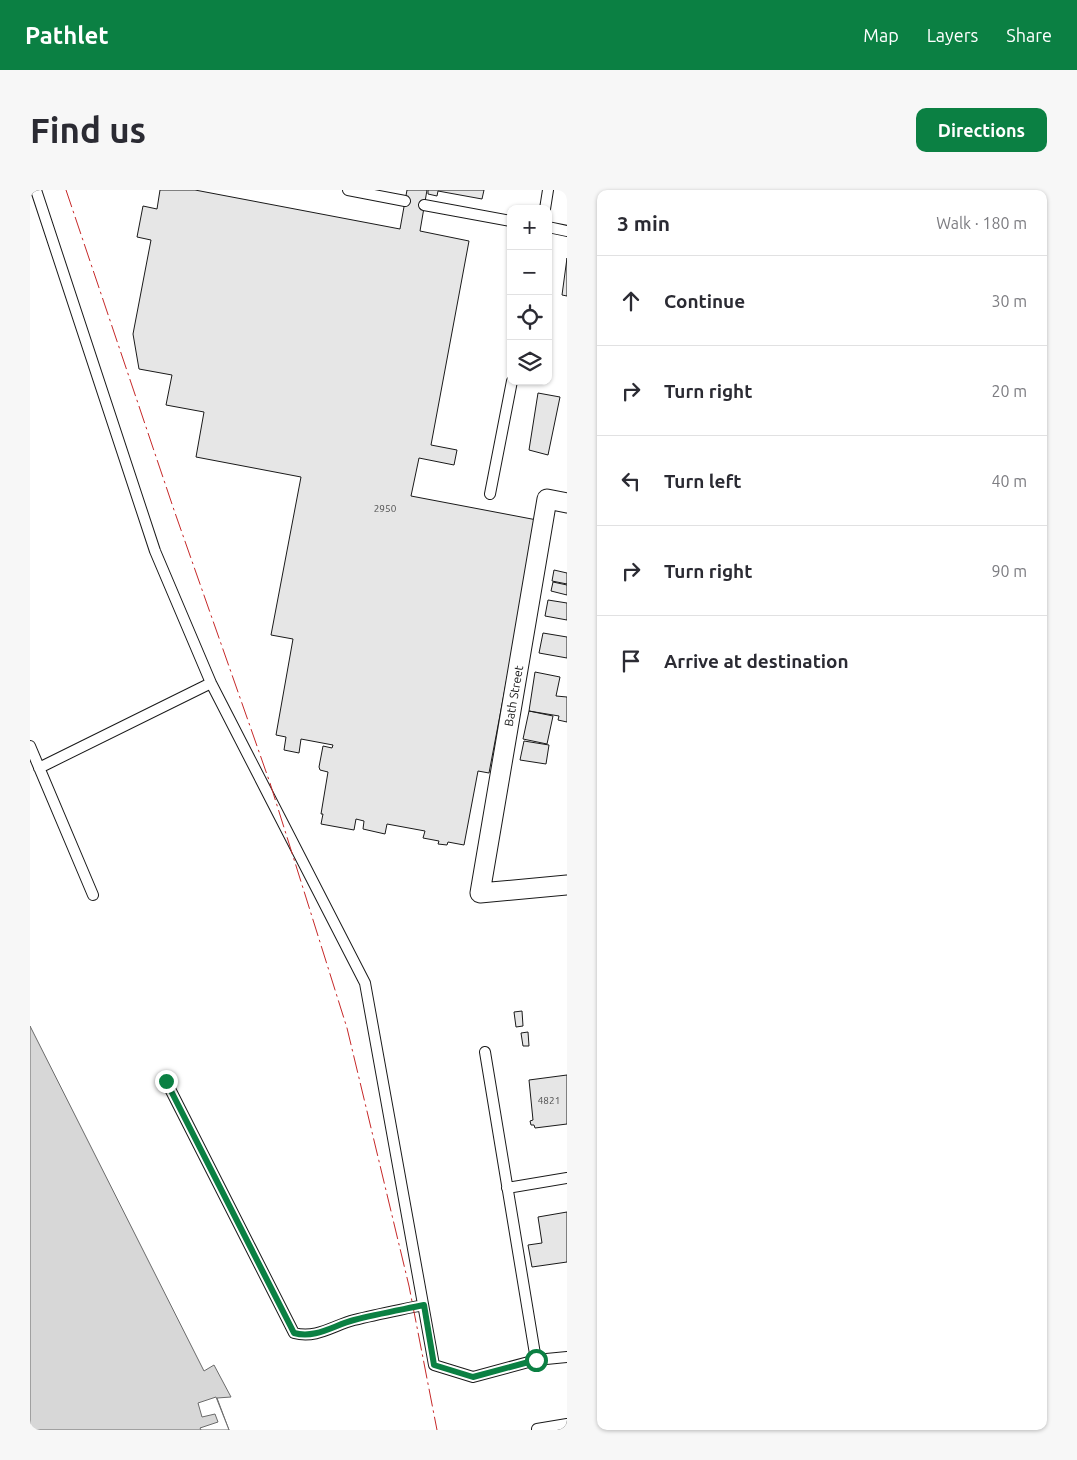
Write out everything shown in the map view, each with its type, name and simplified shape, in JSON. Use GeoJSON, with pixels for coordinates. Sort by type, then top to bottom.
{"type":"FeatureCollection","features":[{"type":"Feature","properties":{"kind":"street","name":"Bath Street"},"geometry":{"type":"LineString","coordinates":[[567,503],[547,499],[480,893],[567,886]]}},
{"type":"Feature","properties":{"kind":"lane"},"geometry":{"type":"LineString","coordinates":[[36,190],[154,551],[211,683],[365,982],[434,1365],[473,1377],[536,1360],[567,1357]]}},
{"type":"Feature","properties":{"kind":"lane"},"geometry":{"type":"LineString","coordinates":[[348,190],[405,201]]}},
{"type":"Feature","properties":{"kind":"lane"},"geometry":{"type":"LineString","coordinates":[[546,205],[548,190]]}},
{"type":"Feature","properties":{"kind":"lane"},"geometry":{"type":"LineString","coordinates":[[424,205],[507,220]]}},
{"type":"Feature","properties":{"kind":"lane"},"geometry":{"type":"LineString","coordinates":[[552,228],[567,231]]}},
{"type":"Feature","properties":{"kind":"lane"},"geometry":{"type":"LineString","coordinates":[[490,494],[511,385]]}},
{"type":"Feature","properties":{"kind":"lane"},"geometry":{"type":"LineString","coordinates":[[39,768],[211,683]]}},
{"type":"Feature","properties":{"kind":"lane"},"geometry":{"type":"LineString","coordinates":[[30,746],[93,895]]}},
{"type":"Feature","properties":{"kind":"lane"},"geometry":{"type":"LineString","coordinates":[[485,1052],[536,1360]]}},
{"type":"Feature","properties":{"kind":"lane"},"geometry":{"type":"LineString","coordinates":[[166,1081],[294,1333],[304,1336],[321,1333],[352,1320],[424,1305]]}},
{"type":"Feature","properties":{"kind":"lane"},"geometry":{"type":"LineString","coordinates":[[507,1188],[567,1178]]}},
{"type":"Feature","properties":{"kind":"lane"},"geometry":{"type":"LineString","coordinates":[[538,1429],[567,1424]]}},
{"type":"Feature","properties":{"kind":"shaded area"},"geometry":{"type":"Polygon","coordinates":[[[30,1026],[204,1371],[214,1365],[231,1397],[217,1398],[229,1430],[30,1430],[30,1026]]]}},
{"type":"Feature","properties":{"kind":"pier"},"geometry":{"type":"Polygon","coordinates":[[[216,1397],[229,1430],[201,1430],[200,1428],[218,1422],[215,1414],[202,1417],[198,1403],[216,1397]]]}},
{"type":"Feature","properties":{"kind":"building"},"geometry":{"type":"Polygon","coordinates":[[[160,190],[195,190],[400,229],[407,190],[427,190],[420,231],[469,241],[431,445],[457,450],[454,465],[419,458],[411,496],[537,520],[489,773],[478,771],[464,845],[448,842],[447,845],[438,844],[439,841],[423,838],[425,831],[387,824],[385,834],[363,829],[364,821],[356,819],[354,830],[321,824],[328,772],[320,770],[319,767],[323,746],[332,748],[333,745],[301,739],[299,753],[284,750],[286,737],[276,735],[293,639],[271,635],[301,477],[196,457],[204,412],[166,405],[172,375],[139,369],[133,334],[151,240],[137,237],[143,206],[157,209],[160,190]]]}},
{"type":"Feature","properties":{"kind":"building"},"geometry":{"type":"Polygon","coordinates":[[[428,190],[484,190],[482,199],[438,191],[437,196],[428,194],[428,190]]]}},
{"type":"Feature","properties":{"kind":"building"},"geometry":{"type":"Polygon","coordinates":[[[567,258],[567,296],[562,295],[567,258]]]}},
{"type":"Feature","properties":{"kind":"building"},"geometry":{"type":"Polygon","coordinates":[[[538,393],[560,397],[548,455],[529,450],[538,393]]]}},
{"type":"Feature","properties":{"kind":"building"},"geometry":{"type":"Polygon","coordinates":[[[554,570],[567,573],[567,584],[552,581],[554,570]]]}},
{"type":"Feature","properties":{"kind":"building"},"geometry":{"type":"Polygon","coordinates":[[[553,582],[567,585],[567,595],[551,591],[553,582]]]}},
{"type":"Feature","properties":{"kind":"building"},"geometry":{"type":"Polygon","coordinates":[[[548,600],[567,603],[567,620],[545,616],[548,600]]]}},
{"type":"Feature","properties":{"kind":"building"},"geometry":{"type":"Polygon","coordinates":[[[543,633],[567,637],[567,658],[539,653],[543,633]]]}},
{"type":"Feature","properties":{"kind":"building"},"geometry":{"type":"Polygon","coordinates":[[[535,672],[560,677],[556,696],[567,697],[567,722],[558,720],[559,716],[529,711],[535,672]]]}},
{"type":"Feature","properties":{"kind":"building"},"geometry":{"type":"Polygon","coordinates":[[[529,711],[553,716],[547,744],[523,739],[529,711]]]}},
{"type":"Feature","properties":{"kind":"building"},"geometry":{"type":"Polygon","coordinates":[[[524,741],[549,745],[546,764],[520,760],[524,741]]]}},
{"type":"Feature","properties":{"kind":"building"},"geometry":{"type":"Polygon","coordinates":[[[522,1011],[523,1026],[516,1027],[514,1012],[522,1011]]]}},
{"type":"Feature","properties":{"kind":"building"},"geometry":{"type":"Polygon","coordinates":[[[528,1032],[529,1046],[523,1046],[521,1033],[528,1032]]]}},
{"type":"Feature","properties":{"kind":"building"},"geometry":{"type":"Polygon","coordinates":[[[567,1075],[567,1124],[535,1128],[534,1125],[531,1125],[530,1121],[533,1120],[529,1080],[567,1075]]]}},
{"type":"Feature","properties":{"kind":"building"},"geometry":{"type":"Polygon","coordinates":[[[567,1212],[567,1262],[532,1267],[528,1245],[542,1243],[538,1217],[567,1212]]]}},
{"type":"Feature","properties":{"kind":"power"},"geometry":{"type":"LineString","coordinates":[[66,190],[174,510],[270,783],[347,1028],[409,1286],[437,1430]]}},
{"type":"Feature","properties":{"kind":"route"},"geometry":{"type":"LineString","coordinates":[[166,1081],[294,1333],[304,1336],[321,1333],[352,1320],[424,1305],[434,1365],[473,1377],[536,1360]]}}]}
